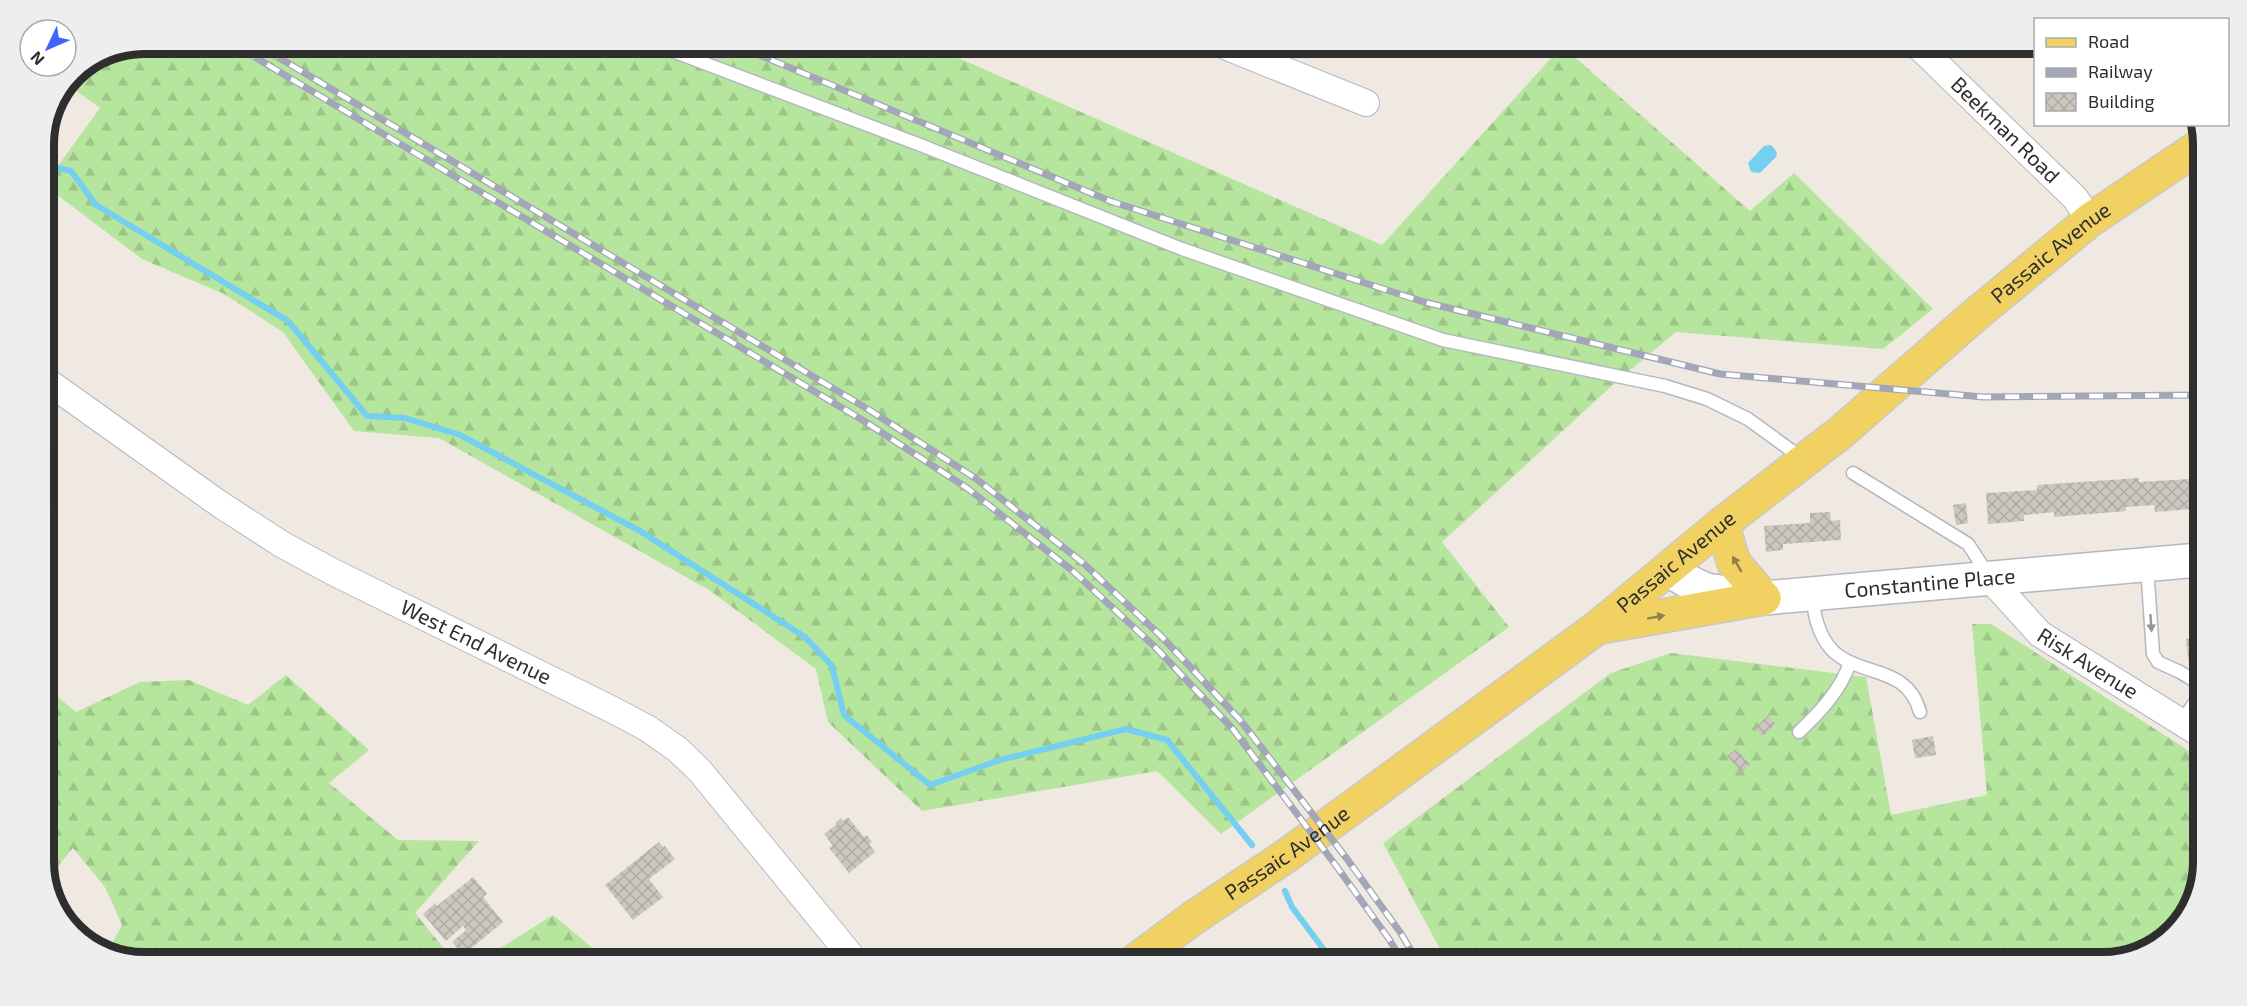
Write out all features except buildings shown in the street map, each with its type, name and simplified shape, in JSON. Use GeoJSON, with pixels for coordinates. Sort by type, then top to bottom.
{"type":"FeatureCollection","features":[{"type":"Feature","properties":{"kind":"main road","name":"Passaic Avenue"},"geometry":{"type":"LineString","coordinates":[[1148,952],[1193,918],[1295,850],[1598,627],[1722,524],[1876,402],[1974,316],[2090,220],[2193,151]]}},
{"type":"Feature","properties":{"kind":"main road"},"geometry":{"type":"LineString","coordinates":[[1722,524],[1734,563],[1764,598]]}},
{"type":"Feature","properties":{"kind":"main road"},"geometry":{"type":"LineString","coordinates":[[1598,627],[1764,598]]}},
{"type":"Feature","properties":{"kind":"street"},"geometry":{"type":"LineString","coordinates":[[1244,54],[1366,103]]}},
{"type":"Feature","properties":{"kind":"street","name":"Beekman Road"},"geometry":{"type":"LineString","coordinates":[[1926,54],[2075,198],[2090,220]]}},
{"type":"Feature","properties":{"kind":"street","name":"West End Avenue"},"geometry":{"type":"LineString","coordinates":[[54,386],[220,505],[283,545],[646,728],[676,749],[699,771],[847,952]]}},
{"type":"Feature","properties":{"kind":"street","name":"Constantine Place"},"geometry":{"type":"LineString","coordinates":[[1668,570],[1706,590],[1764,598],[1991,580],[2193,560]]}},
{"type":"Feature","properties":{"kind":"street","name":"Risk Avenue"},"geometry":{"type":"LineString","coordinates":[[1991,580],[2040,634],[2189,727]]}},
{"type":"Feature","properties":{"kind":"lane"},"geometry":{"type":"LineString","coordinates":[[679,54],[923,146],[1182,249],[1443,340],[1665,386],[1707,399],[1748,419],[1804,460]]}},
{"type":"Feature","properties":{"kind":"lane"},"geometry":{"type":"LineString","coordinates":[[1853,473],[1968,544],[1991,580]]}},
{"type":"Feature","properties":{"kind":"lane"},"geometry":{"type":"LineString","coordinates":[[2147,564],[2153,654],[2158,662],[2193,680]]}},
{"type":"Feature","properties":{"kind":"lane"},"geometry":{"type":"LineString","coordinates":[[1811,593],[1814,614],[1821,633],[1833,650],[1850,663],[1895,678],[1907,688],[1918,704],[1920,712]]}},
{"type":"Feature","properties":{"kind":"lane"},"geometry":{"type":"LineString","coordinates":[[1799,732],[1828,702],[1838,688],[1850,663]]}},
{"type":"Feature","properties":{"kind":"green space"},"geometry":{"type":"Polygon","coordinates":[[[144,54],[950,54],[1382,245],[1555,54],[1571,54],[1750,211],[1794,173],[1933,309],[1883,349],[1676,332],[1617,381],[1442,542],[1509,627],[1221,834],[1157,771],[922,811],[828,722],[816,669],[709,590],[439,438],[354,431],[283,332],[224,294],[142,259],[54,193],[54,171],[100,108],[73,89],[94,69],[126,56],[144,54]]]}},
{"type":"Feature","properties":{"kind":"green space"},"geometry":{"type":"Polygon","coordinates":[[[1972,624],[1991,624],[2193,753],[2193,862],[2191,880],[2181,907],[2162,930],[2143,943],[2103,952],[1442,952],[1383,843],[1611,673],[1671,653],[1866,677],[1891,815],[1987,795],[1972,624]]]}},
{"type":"Feature","properties":{"kind":"green space"},"geometry":{"type":"Polygon","coordinates":[[[286,675],[369,750],[329,783],[398,840],[479,841],[415,913],[447,952],[144,952],[111,946],[122,925],[105,887],[73,848],[54,870],[54,694],[76,712],[140,682],[189,680],[248,705],[286,675]]]}},
{"type":"Feature","properties":{"kind":"green space"},"geometry":{"type":"Polygon","coordinates":[[[553,915],[597,952],[494,952],[553,915]]]}},
{"type":"Feature","properties":{"kind":"water"},"geometry":{"type":"Polygon","coordinates":[[[1771,145],[1777,152],[1776,157],[1760,173],[1751,172],[1748,163],[1764,146],[1771,145]]]}},
{"type":"Feature","properties":{"kind":"waterway"},"geometry":{"type":"LineString","coordinates":[[54,167],[71,171],[96,205],[288,321],[367,416],[405,418],[460,435],[640,531],[805,637],[832,666],[844,715],[930,785],[1000,760],[1126,729],[1167,740],[1252,845]]}},
{"type":"Feature","properties":{"kind":"waterway"},"geometry":{"type":"LineString","coordinates":[[1285,891],[1292,907],[1326,952]]}},
{"type":"Feature","properties":{"kind":"railway"},"geometry":{"type":"LineString","coordinates":[[250,54],[864,421],[967,488],[1074,572],[1154,646],[1232,728],[1337,867],[1397,952]]}},
{"type":"Feature","properties":{"kind":"railway"},"geometry":{"type":"LineString","coordinates":[[273,54],[871,411],[975,478],[1082,562],[1162,637],[1241,721],[1347,859],[1412,952]]}},
{"type":"Feature","properties":{"kind":"railway"},"geometry":{"type":"LineString","coordinates":[[757,54],[1110,201],[1424,302],[1720,374],[1983,397],[2193,395]]}}]}
